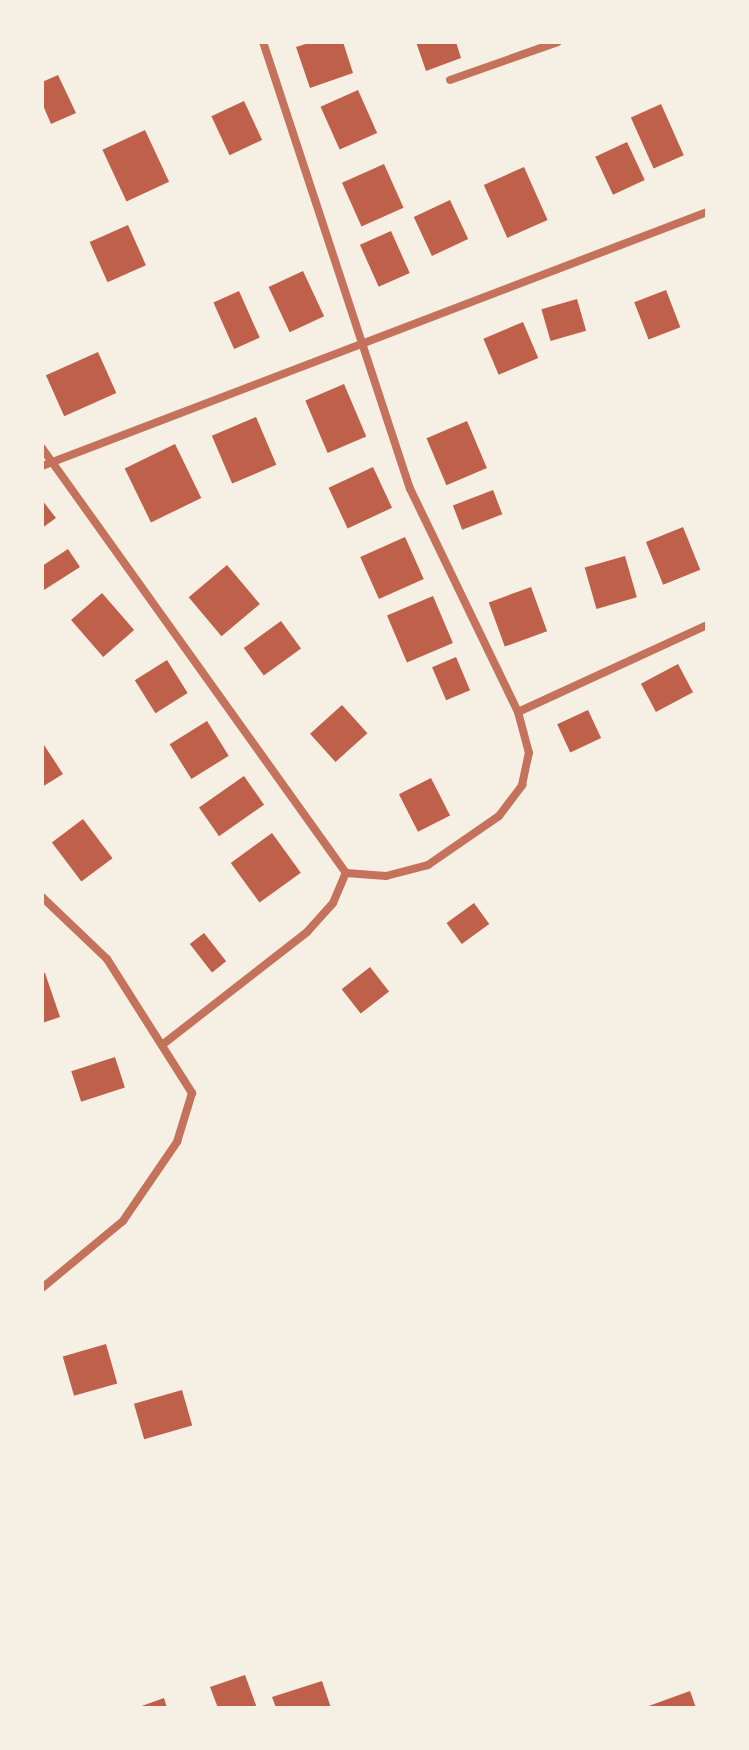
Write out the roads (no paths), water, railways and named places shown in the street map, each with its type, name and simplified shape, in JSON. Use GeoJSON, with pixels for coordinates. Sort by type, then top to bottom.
{"type":"FeatureCollection","features":[{"type":"Feature","properties":{"kind":"street"},"geometry":{"type":"LineString","coordinates":[[263,42],[410,489],[518,712],[529,753],[522,785],[499,816],[428,865],[386,876],[346,873]]}},
{"type":"Feature","properties":{"kind":"street"},"geometry":{"type":"LineString","coordinates":[[450,80],[558,42]]}},
{"type":"Feature","properties":{"kind":"street"},"geometry":{"type":"LineString","coordinates":[[42,466],[707,212]]}},
{"type":"Feature","properties":{"kind":"street"},"geometry":{"type":"LineString","coordinates":[[42,448],[346,873]]}},
{"type":"Feature","properties":{"kind":"street"},"geometry":{"type":"LineString","coordinates":[[518,712],[707,625]]}},
{"type":"Feature","properties":{"kind":"street"},"geometry":{"type":"LineString","coordinates":[[162,1045],[307,932],[333,903],[346,873]]}},
{"type":"Feature","properties":{"kind":"street"},"geometry":{"type":"LineString","coordinates":[[42,897],[107,959],[192,1093],[177,1142],[123,1221],[42,1288]]}}]}
